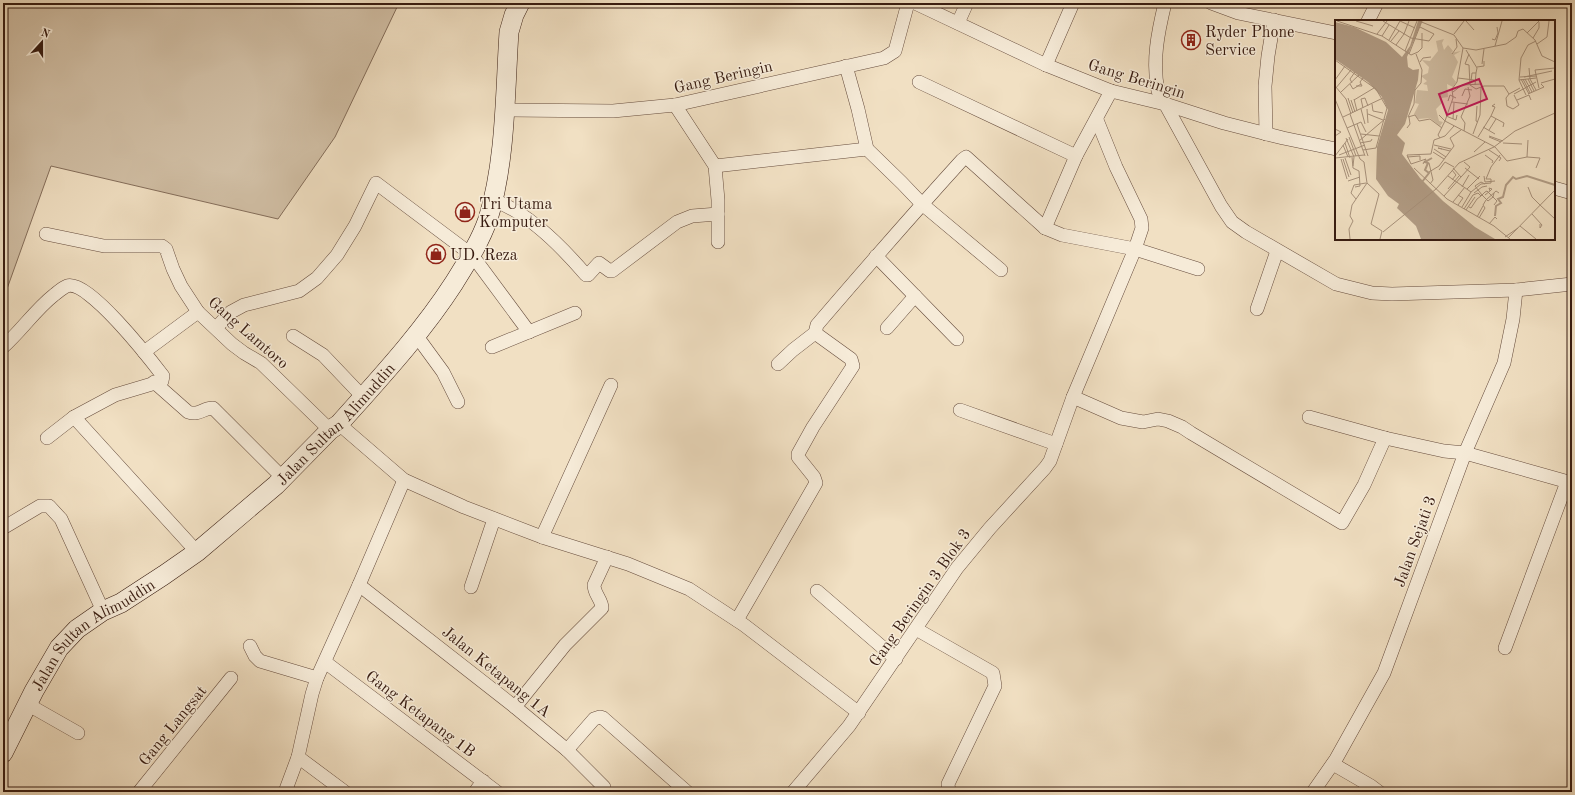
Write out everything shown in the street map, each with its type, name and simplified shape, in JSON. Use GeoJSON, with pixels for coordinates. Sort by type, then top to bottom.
{"type":"FeatureCollection","features":[{"type":"Feature","properties":{"kind":"main road","name":"Jalan Sultan Alimuddin"},"geometry":{"type":"LineString","coordinates":[[3,753],[27,704],[59,648],[77,629],[103,611],[121,603],[197,552],[283,478],[335,427],[363,396],[416,335],[447,294],[472,255],[487,220],[493,200],[504,110],[509,32],[514,15],[520,3]]}},
{"type":"Feature","properties":{"kind":"street","name":"Gang Beringin"},"geometry":{"type":"LineString","coordinates":[[504,110],[613,111],[675,105],[884,58],[895,51],[908,3]]}},
{"type":"Feature","properties":{"kind":"street","name":"Gang Beringin"},"geometry":{"type":"LineString","coordinates":[[915,3],[1046,65],[1111,91],[1165,104],[1266,134],[1335,149]]}},
{"type":"Feature","properties":{"kind":"street"},"geometry":{"type":"LineString","coordinates":[[958,23],[967,3]]}},
{"type":"Feature","properties":{"kind":"street"},"geometry":{"type":"LineString","coordinates":[[1046,65],[1074,3]]}},
{"type":"Feature","properties":{"kind":"street"},"geometry":{"type":"LineString","coordinates":[[1165,3],[1155,60],[1155,75],[1158,91],[1221,206],[1232,222],[1246,232],[1336,284],[1372,292],[1392,294],[1516,290],[1572,284]]}},
{"type":"Feature","properties":{"kind":"street"},"geometry":{"type":"LineString","coordinates":[[1212,3],[1238,13],[1335,33]]}},
{"type":"Feature","properties":{"kind":"street"},"geometry":{"type":"LineString","coordinates":[[1368,20],[1377,3]]}},
{"type":"Feature","properties":{"kind":"street"},"geometry":{"type":"LineString","coordinates":[[1266,134],[1266,79],[1274,20]]}},
{"type":"Feature","properties":{"kind":"street"},"geometry":{"type":"LineString","coordinates":[[846,66],[858,109],[867,150],[922,204],[1001,270]]}},
{"type":"Feature","properties":{"kind":"street"},"geometry":{"type":"LineString","coordinates":[[919,82],[1076,156]]}},
{"type":"Feature","properties":{"kind":"street"},"geometry":{"type":"LineString","coordinates":[[1045,228],[1076,156],[1097,120],[1111,91]]}},
{"type":"Feature","properties":{"kind":"street"},"geometry":{"type":"LineString","coordinates":[[675,105],[715,166],[718,242]]}},
{"type":"Feature","properties":{"kind":"street","name":"Gang Beringin 3 Blok 3"},"geometry":{"type":"LineString","coordinates":[[793,792],[859,713],[957,568],[990,528],[1050,461],[1074,397],[1135,249],[1142,228],[1141,219],[1116,167],[1097,120]]}},
{"type":"Feature","properties":{"kind":"street"},"geometry":{"type":"LineString","coordinates":[[715,166],[867,150]]}},
{"type":"Feature","properties":{"kind":"street"},"geometry":{"type":"LineString","coordinates":[[778,364],[815,333],[817,325],[876,256],[966,157],[1045,228],[1062,235],[1135,249],[1198,269]]}},
{"type":"Feature","properties":{"kind":"street"},"geometry":{"type":"LineString","coordinates":[[216,328],[230,312],[244,305],[299,291],[317,278],[337,255],[356,226],[376,183],[472,255],[529,332]]}},
{"type":"Feature","properties":{"kind":"street"},"geometry":{"type":"LineString","coordinates":[[1555,188],[1572,193]]}},
{"type":"Feature","properties":{"kind":"street"},"geometry":{"type":"LineString","coordinates":[[493,200],[504,204],[536,226],[586,275],[588,275],[599,263],[612,271],[677,222],[692,216],[718,214]]}},
{"type":"Feature","properties":{"kind":"street","name":"Gang Lamtoro"},"geometry":{"type":"LineString","coordinates":[[46,234],[104,246],[162,246],[166,248],[181,286],[198,312],[244,353],[261,363],[335,427],[404,480],[464,507],[542,537],[607,557],[664,577],[690,589],[737,620],[859,713]]}},
{"type":"Feature","properties":{"kind":"street"},"geometry":{"type":"LineString","coordinates":[[1257,309],[1277,251]]}},
{"type":"Feature","properties":{"kind":"street"},"geometry":{"type":"LineString","coordinates":[[876,256],[956,339]]}},
{"type":"Feature","properties":{"kind":"street"},"geometry":{"type":"LineString","coordinates":[[3,347],[17,334],[42,304],[65,287],[69,285],[75,286],[91,296],[107,310],[163,376],[162,381],[154,382],[115,395],[74,417],[47,438]]}},
{"type":"Feature","properties":{"kind":"street","name":"Jalan Sejati 3"},"geometry":{"type":"LineString","coordinates":[[1313,792],[1333,764],[1384,673],[1465,453],[1504,363],[1513,319],[1516,290]]}},
{"type":"Feature","properties":{"kind":"street"},"geometry":{"type":"LineString","coordinates":[[887,328],[915,296]]}},
{"type":"Feature","properties":{"kind":"street"},"geometry":{"type":"LineString","coordinates":[[144,352],[198,312]]}},
{"type":"Feature","properties":{"kind":"street"},"geometry":{"type":"LineString","coordinates":[[492,347],[575,313]]}},
{"type":"Feature","properties":{"kind":"street"},"geometry":{"type":"LineString","coordinates":[[737,620],[816,483],[814,477],[798,457],[798,454],[813,427],[853,366],[851,358],[815,333]]}},
{"type":"Feature","properties":{"kind":"street"},"geometry":{"type":"LineString","coordinates":[[416,335],[443,372],[458,402]]}},
{"type":"Feature","properties":{"kind":"street"},"geometry":{"type":"LineString","coordinates":[[293,336],[323,355],[363,396]]}},
{"type":"Feature","properties":{"kind":"street"},"geometry":{"type":"LineString","coordinates":[[154,382],[188,412],[199,414],[208,408],[213,408],[283,478]]}},
{"type":"Feature","properties":{"kind":"street"},"geometry":{"type":"LineString","coordinates":[[542,537],[611,385]]}},
{"type":"Feature","properties":{"kind":"street"},"geometry":{"type":"LineString","coordinates":[[1074,397],[1121,418],[1143,422],[1158,420],[1168,421],[1182,427],[1342,523],[1364,485],[1385,438]]}},
{"type":"Feature","properties":{"kind":"street"},"geometry":{"type":"LineString","coordinates":[[960,410],[1056,444]]}},
{"type":"Feature","properties":{"kind":"street"},"geometry":{"type":"LineString","coordinates":[[74,417],[197,552]]}},
{"type":"Feature","properties":{"kind":"street"},"geometry":{"type":"LineString","coordinates":[[1309,417],[1385,438],[1444,451],[1465,453],[1569,482],[1505,648]]}},
{"type":"Feature","properties":{"kind":"street"},"geometry":{"type":"LineString","coordinates":[[285,792],[298,757],[317,678],[404,480]]}},
{"type":"Feature","properties":{"kind":"street"},"geometry":{"type":"LineString","coordinates":[[3,528],[40,506],[49,506],[61,519],[103,611]]}},
{"type":"Feature","properties":{"kind":"street"},"geometry":{"type":"LineString","coordinates":[[470,587],[494,518]]}},
{"type":"Feature","properties":{"kind":"street"},"geometry":{"type":"LineString","coordinates":[[516,707],[565,645],[602,608],[602,604],[594,589],[594,586],[607,557]]}},
{"type":"Feature","properties":{"kind":"street","name":"Jalan Ketapang 1A"},"geometry":{"type":"LineString","coordinates":[[359,585],[516,707],[567,750],[604,787],[605,792]]}},
{"type":"Feature","properties":{"kind":"street"},"geometry":{"type":"LineString","coordinates":[[817,591],[896,659]]}},
{"type":"Feature","properties":{"kind":"street"},"geometry":{"type":"LineString","coordinates":[[916,629],[993,673],[995,686],[948,784],[948,792]]}},
{"type":"Feature","properties":{"kind":"street"},"geometry":{"type":"LineString","coordinates":[[250,646],[255,656],[260,661],[317,678]]}},
{"type":"Feature","properties":{"kind":"street","name":"Gang Ketapang 1B"},"geometry":{"type":"LineString","coordinates":[[325,662],[497,792]]}},
{"type":"Feature","properties":{"kind":"street","name":"Gang Langsat"},"geometry":{"type":"LineString","coordinates":[[139,792],[231,678]]}},
{"type":"Feature","properties":{"kind":"street"},"geometry":{"type":"LineString","coordinates":[[27,704],[78,733]]}},
{"type":"Feature","properties":{"kind":"street"},"geometry":{"type":"LineString","coordinates":[[567,750],[594,719],[600,717],[603,718],[687,792]]}},
{"type":"Feature","properties":{"kind":"street"},"geometry":{"type":"LineString","coordinates":[[298,757],[345,792]]}},
{"type":"Feature","properties":{"kind":"street"},"geometry":{"type":"LineString","coordinates":[[1333,764],[1379,792]]}},
{"type":"Feature","properties":{"kind":"street"},"geometry":{"type":"LineString","coordinates":[[475,792],[483,781]]}},
{"type":"Feature","properties":{"kind":"shaded area"},"geometry":{"type":"Polygon","coordinates":[[[3,3],[399,3],[335,137],[278,219],[51,166],[3,300],[3,3]]]}},
{"type":"Feature","properties":{"kind":"place","name":"Ryder Phone Service"},"geometry":{"type":"Point","coordinates":[1191,40]}},
{"type":"Feature","properties":{"kind":"place","name":"Tri Utama Komputer"},"geometry":{"type":"Point","coordinates":[465,212]}},
{"type":"Feature","properties":{"kind":"place","name":"UD. Reza"},"geometry":{"type":"Point","coordinates":[436,254]}}]}
